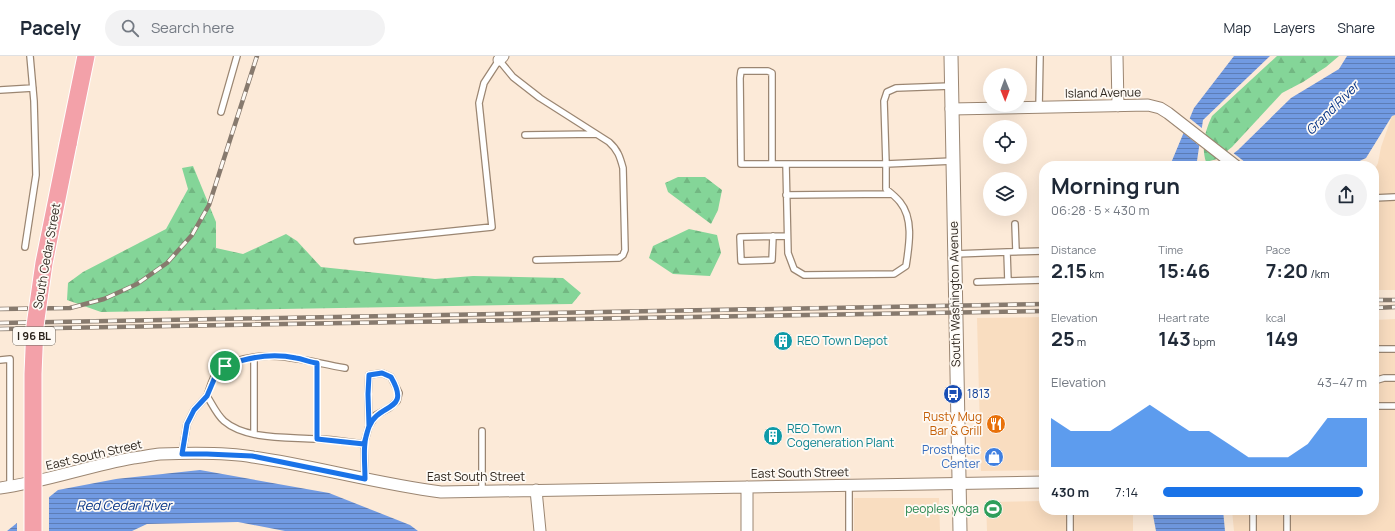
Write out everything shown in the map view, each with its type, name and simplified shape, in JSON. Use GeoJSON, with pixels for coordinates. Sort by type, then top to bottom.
{"type":"FeatureCollection","features":[{"type":"Feature","properties":{"kind":"main road","name":"South Cedar Street"},"geometry":{"type":"LineString","coordinates":[[33,531],[33,382],[35,326],[44,263],[86,56]]}},
{"type":"Feature","properties":{"kind":"street","name":"South Washington Avenue"},"geometry":{"type":"LineString","coordinates":[[951,56],[960,531]]}},
{"type":"Feature","properties":{"kind":"street"},"geometry":{"type":"LineString","coordinates":[[1117,56],[1118,106]]}},
{"type":"Feature","properties":{"kind":"street","name":"Island Avenue"},"geometry":{"type":"LineString","coordinates":[[951,108],[1148,105],[1160,108],[1168,113],[1230,161]]}},
{"type":"Feature","properties":{"kind":"street","name":"East South Street"},"geometry":{"type":"LineString","coordinates":[[5,487],[56,476],[107,462],[158,454],[252,456],[412,488],[440,492],[1039,482]]}},
{"type":"Feature","properties":{"kind":"street"},"geometry":{"type":"LineString","coordinates":[[747,487],[747,531]]}},
{"type":"Feature","properties":{"kind":"street"},"geometry":{"type":"LineString","coordinates":[[536,490],[540,531]]}},
{"type":"Feature","properties":{"kind":"lane"},"geometry":{"type":"LineString","coordinates":[[25,248],[36,175],[33,88],[30,56]]}},
{"type":"Feature","properties":{"kind":"lane"},"geometry":{"type":"LineString","coordinates":[[221,112],[236,56]]}},
{"type":"Feature","properties":{"kind":"lane"},"geometry":{"type":"LineString","coordinates":[[1039,107],[1040,56]]}},
{"type":"Feature","properties":{"kind":"lane"},"geometry":{"type":"LineString","coordinates":[[357,242],[492,227],[479,103],[484,83],[501,58],[513,77],[531,92],[612,145],[620,155],[623,168],[625,235],[625,250],[623,255],[619,258],[536,260]]}},
{"type":"Feature","properties":{"kind":"lane"},"geometry":{"type":"LineString","coordinates":[[772,164],[772,73],[768,71],[741,71],[741,164],[772,164],[786,164],[886,164],[952,161]]}},
{"type":"Feature","properties":{"kind":"lane"},"geometry":{"type":"LineString","coordinates":[[786,164],[788,253],[794,269],[804,276],[894,274],[906,266],[909,245],[908,216],[900,202],[886,189],[884,101],[887,92],[896,88],[951,86]]}},
{"type":"Feature","properties":{"kind":"lane"},"geometry":{"type":"LineString","coordinates":[[0,90],[33,88]]}},
{"type":"Feature","properties":{"kind":"lane"},"geometry":{"type":"LineString","coordinates":[[525,135],[597,134]]}},
{"type":"Feature","properties":{"kind":"lane"},"geometry":{"type":"LineString","coordinates":[[786,195],[891,194]]}},
{"type":"Feature","properties":{"kind":"lane"},"geometry":{"type":"LineString","coordinates":[[1379,198],[1395,197]]}},
{"type":"Feature","properties":{"kind":"lane"},"geometry":{"type":"LineString","coordinates":[[1015,224],[1016,251]]}},
{"type":"Feature","properties":{"kind":"lane"},"geometry":{"type":"LineString","coordinates":[[772,236],[772,260],[740,261],[740,237],[772,236],[787,236]]}},
{"type":"Feature","properties":{"kind":"lane"},"geometry":{"type":"LineString","coordinates":[[954,254],[1039,251]]}},
{"type":"Feature","properties":{"kind":"lane"},"geometry":{"type":"LineString","coordinates":[[1007,252],[1008,281]]}},
{"type":"Feature","properties":{"kind":"lane"},"geometry":{"type":"LineString","coordinates":[[977,282],[1039,280]]}},
{"type":"Feature","properties":{"kind":"lane"},"geometry":{"type":"LineString","coordinates":[[1379,350],[1395,349]]}},
{"type":"Feature","properties":{"kind":"lane"},"geometry":{"type":"LineString","coordinates":[[182,454],[187,424],[194,410],[207,396],[218,370],[225,366],[240,360],[264,356],[296,358],[345,368]]}},
{"type":"Feature","properties":{"kind":"lane"},"geometry":{"type":"LineString","coordinates":[[254,358],[254,434]]}},
{"type":"Feature","properties":{"kind":"lane"},"geometry":{"type":"LineString","coordinates":[[0,360],[10,359],[5,487]]}},
{"type":"Feature","properties":{"kind":"lane"},"geometry":{"type":"LineString","coordinates":[[317,363],[317,439]]}},
{"type":"Feature","properties":{"kind":"lane"},"geometry":{"type":"LineString","coordinates":[[365,479],[364,444],[369,426],[376,414],[390,408],[397,401],[399,393],[391,377],[382,373],[369,375],[369,426]]}},
{"type":"Feature","properties":{"kind":"lane"},"geometry":{"type":"LineString","coordinates":[[1379,380],[1395,378]]}},
{"type":"Feature","properties":{"kind":"lane"},"geometry":{"type":"LineString","coordinates":[[207,396],[224,421],[243,432],[291,438],[364,444]]}},
{"type":"Feature","properties":{"kind":"lane"},"geometry":{"type":"LineString","coordinates":[[1379,406],[1395,406]]}},
{"type":"Feature","properties":{"kind":"lane"},"geometry":{"type":"LineString","coordinates":[[482,431],[482,492]]}},
{"type":"Feature","properties":{"kind":"lane"},"geometry":{"type":"LineString","coordinates":[[849,486],[849,531]]}},
{"type":"Feature","properties":{"kind":"lane"},"geometry":{"type":"LineString","coordinates":[[1070,515],[1070,531]]}},
{"type":"Feature","properties":{"kind":"lane"},"geometry":{"type":"LineString","coordinates":[[1253,515],[1253,531]]}},
{"type":"Feature","properties":{"kind":"lane"},"geometry":{"type":"LineString","coordinates":[[1287,515],[1288,531]]}},
{"type":"Feature","properties":{"kind":"shaded area"},"geometry":{"type":"Polygon","coordinates":[[[1395,115],[1395,290],[1379,290],[1378,161],[1381,147],[1392,116],[1395,115]]]}},
{"type":"Feature","properties":{"kind":"shaded area"},"geometry":{"type":"Polygon","coordinates":[[[1039,317],[1039,470],[981,471],[977,318],[1039,317]]]}},
{"type":"Feature","properties":{"kind":"shaded area"},"geometry":{"type":"Polygon","coordinates":[[[1395,319],[1395,531],[1234,531],[1232,515],[1379,515],[1379,320],[1395,319]]]}},
{"type":"Feature","properties":{"kind":"shaded area"},"geometry":{"type":"Polygon","coordinates":[[[854,498],[939,498],[940,531],[854,531],[854,498]]]}},
{"type":"Feature","properties":{"kind":"shaded area"},"geometry":{"type":"Polygon","coordinates":[[[1039,501],[1039,515],[1133,515],[1133,531],[987,531],[986,502],[1039,501]]]}},
{"type":"Feature","properties":{"kind":"green space"},"geometry":{"type":"Polygon","coordinates":[[[1277,56],[1339,56],[1326,67],[1303,82],[1282,93],[1232,147],[1217,159],[1206,161],[1204,139],[1212,116],[1277,56]]]}},
{"type":"Feature","properties":{"kind":"green space"},"geometry":{"type":"Polygon","coordinates":[[[193,166],[216,222],[216,248],[243,254],[286,234],[297,241],[321,267],[435,279],[473,276],[563,278],[581,293],[572,304],[101,312],[67,300],[68,283],[83,272],[166,229],[188,189],[182,168],[193,166]]]}},
{"type":"Feature","properties":{"kind":"green space"},"geometry":{"type":"Polygon","coordinates":[[[678,177],[705,177],[722,190],[718,210],[711,224],[668,192],[665,183],[678,177]]]}},
{"type":"Feature","properties":{"kind":"green space"},"geometry":{"type":"Polygon","coordinates":[[[689,229],[717,235],[721,253],[710,276],[673,274],[649,258],[653,246],[689,229]]]}},
{"type":"Feature","properties":{"kind":"water"},"geometry":{"type":"Polygon","coordinates":[[[1234,56],[1270,56],[1203,120],[1197,161],[1172,161],[1194,108],[1234,56]]]}},
{"type":"Feature","properties":{"kind":"water","name":"Grand River"},"geometry":{"type":"Polygon","coordinates":[[[1347,56],[1395,56],[1395,115],[1392,116],[1366,158],[1360,161],[1224,161],[1238,150],[1291,98],[1339,69],[1347,56]]]}},
{"type":"Feature","properties":{"kind":"water","name":"Red Cedar River"},"geometry":{"type":"Polygon","coordinates":[[[200,470],[329,493],[410,525],[418,531],[285,531],[238,522],[147,524],[132,531],[7,531],[58,490],[116,479],[200,470]]]}},
{"type":"Feature","properties":{"kind":"water"},"geometry":{"type":"Polygon","coordinates":[[[1153,515],[1223,515],[1225,531],[1156,531],[1153,515]]]}},
{"type":"Feature","properties":{"kind":"pier"},"geometry":{"type":"Polygon","coordinates":[[[1188,117],[1203,129],[1201,147],[1182,132],[1188,117]]]}},
{"type":"Feature","properties":{"kind":"pier"},"geometry":{"type":"Polygon","coordinates":[[[1232,152],[1244,161],[1220,161],[1232,152]]]}},
{"type":"Feature","properties":{"kind":"pier"},"geometry":{"type":"Polygon","coordinates":[[[49,494],[49,531],[17,531],[17,521],[49,494]]]}},
{"type":"Feature","properties":{"kind":"railway"},"geometry":{"type":"LineString","coordinates":[[0,309],[70,308],[104,299],[137,284],[167,263],[192,235],[209,205],[257,56]]}},
{"type":"Feature","properties":{"kind":"railway"},"geometry":{"type":"LineString","coordinates":[[1379,300],[1395,300]]}},
{"type":"Feature","properties":{"kind":"railway"},"geometry":{"type":"LineString","coordinates":[[0,323],[1039,304]]}},
{"type":"Feature","properties":{"kind":"railway"},"geometry":{"type":"LineString","coordinates":[[1379,308],[1395,307]]}},
{"type":"Feature","properties":{"kind":"railway"},"geometry":{"type":"LineString","coordinates":[[0,329],[1039,311]]}},
{"type":"Feature","properties":{"kind":"place","name":"REO Town Depot"},"geometry":{"type":"Point","coordinates":[783,341]}},
{"type":"Feature","properties":{"kind":"place","name":"1813"},"geometry":{"type":"Point","coordinates":[953,394]}},
{"type":"Feature","properties":{"kind":"place","name":"Rusty Mug Bar & Grill"},"geometry":{"type":"Point","coordinates":[996,424]}},
{"type":"Feature","properties":{"kind":"place","name":"REO Town Cogeneration Plant"},"geometry":{"type":"Point","coordinates":[773,436]}},
{"type":"Feature","properties":{"kind":"place","name":"Prosthetic Center"},"geometry":{"type":"Point","coordinates":[994,457]}},
{"type":"Feature","properties":{"kind":"place","name":"peoples yoga"},"geometry":{"type":"Point","coordinates":[993,509]}},
{"type":"Feature","properties":{"kind":"route"},"geometry":{"type":"LineString","coordinates":[[225,366],[218,370],[207,396],[194,410],[187,424],[183,439],[182,454],[252,456],[365,479],[364,444],[369,426],[376,414],[390,408],[397,401],[399,393],[391,377],[382,373],[369,375],[369,426],[364,444],[317,439],[317,363],[281,356],[264,356],[240,360],[225,366]]}}]}
